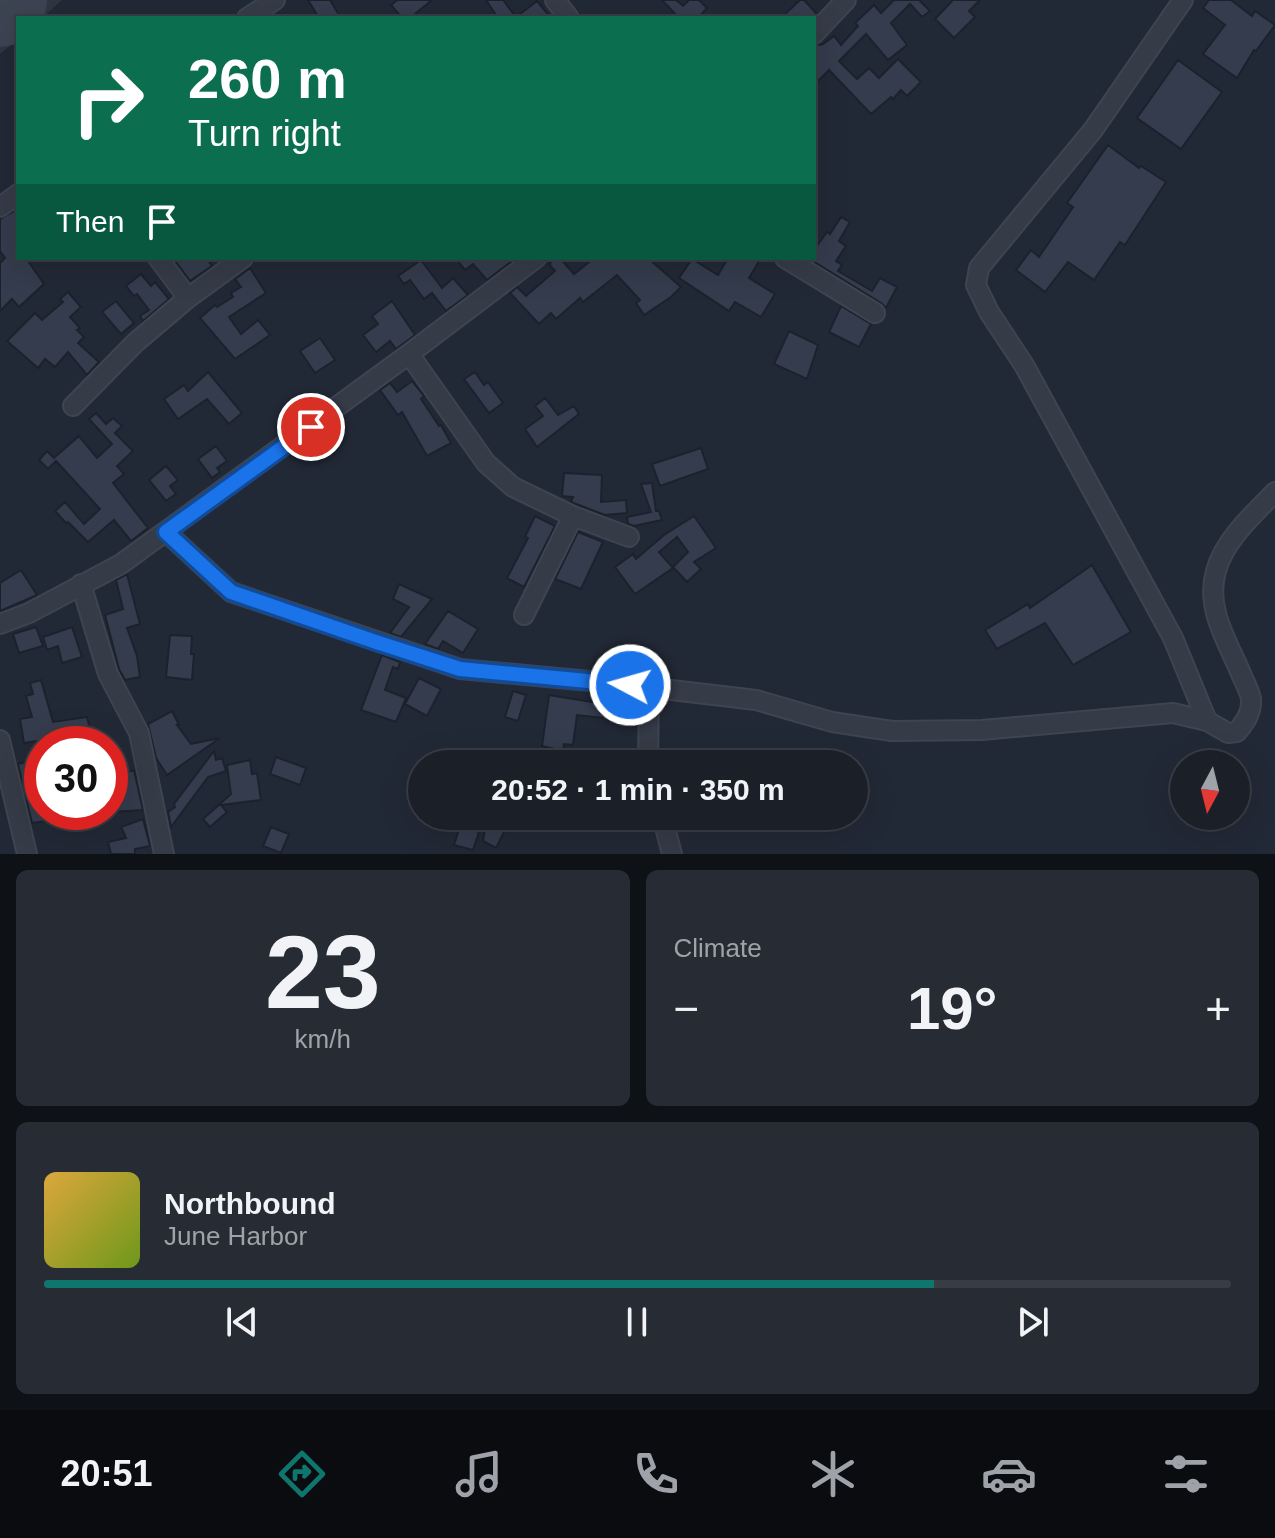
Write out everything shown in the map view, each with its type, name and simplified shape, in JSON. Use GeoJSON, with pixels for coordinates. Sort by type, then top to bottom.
{"type":"FeatureCollection","features":[{"type":"Feature","properties":{"kind":"street"},"geometry":{"type":"LineString","coordinates":[[250,16],[275,0]]}},
{"type":"Feature","properties":{"kind":"street"},"geometry":{"type":"LineString","coordinates":[[555,0],[567,16]]}},
{"type":"Feature","properties":{"kind":"street"},"geometry":{"type":"LineString","coordinates":[[816,32],[846,0]]}},
{"type":"Feature","properties":{"kind":"street"},"geometry":{"type":"LineString","coordinates":[[1183,0],[1093,130],[979,268],[976,285],[989,312],[1024,365],[1173,638],[1207,721]]}},
{"type":"Feature","properties":{"kind":"street"},"geometry":{"type":"LineString","coordinates":[[160,260],[188,298]]}},
{"type":"Feature","properties":{"kind":"street"},"geometry":{"type":"LineString","coordinates":[[73,406],[135,343],[188,298],[240,260]]}},
{"type":"Feature","properties":{"kind":"street"},"geometry":{"type":"LineString","coordinates":[[0,624],[29,613],[121,564],[533,260]]}},
{"type":"Feature","properties":{"kind":"street"},"geometry":{"type":"LineString","coordinates":[[788,260],[875,313]]}},
{"type":"Feature","properties":{"kind":"street"},"geometry":{"type":"LineString","coordinates":[[409,354],[486,463],[513,487],[573,516],[629,537]]}},
{"type":"Feature","properties":{"kind":"street"},"geometry":{"type":"LineString","coordinates":[[166,532],[231,592],[460,669],[756,700],[832,722],[892,731],[982,730],[1173,713],[1207,721],[1228,733],[1237,732],[1249,717],[1251,698],[1219,628],[1214,605],[1216,569],[1229,545],[1275,492]]}},
{"type":"Feature","properties":{"kind":"street"},"geometry":{"type":"LineString","coordinates":[[524,615],[573,516]]}},
{"type":"Feature","properties":{"kind":"street"},"geometry":{"type":"LineString","coordinates":[[81,584],[108,674],[139,733],[164,854]]}},
{"type":"Feature","properties":{"kind":"street"},"geometry":{"type":"LineString","coordinates":[[648,750],[649,688]]}},
{"type":"Feature","properties":{"kind":"street"},"geometry":{"type":"LineString","coordinates":[[0,740],[27,854]]}},
{"type":"Feature","properties":{"kind":"street"},"geometry":{"type":"LineString","coordinates":[[666,830],[672,854]]}},
{"type":"Feature","properties":{"kind":"shaded area"},"geometry":{"type":"Polygon","coordinates":[[[0,0],[62,0],[44,16],[16,16],[16,41],[0,54],[0,0]]]}},
{"type":"Feature","properties":{"kind":"building"},"geometry":{"type":"Polygon","coordinates":[[[308,0],[330,0],[340,16],[318,16],[308,0]]]}},
{"type":"Feature","properties":{"kind":"building"},"geometry":{"type":"Polygon","coordinates":[[[397,0],[432,0],[412,16],[400,16],[391,5],[397,0]]]}},
{"type":"Feature","properties":{"kind":"building"},"geometry":{"type":"Polygon","coordinates":[[[486,0],[503,0],[515,16],[497,16],[486,0]]]}},
{"type":"Feature","properties":{"kind":"building"},"geometry":{"type":"Polygon","coordinates":[[[662,0],[676,0],[683,6],[689,0],[699,0],[707,8],[700,16],[677,16],[662,0]]]}},
{"type":"Feature","properties":{"kind":"building"},"geometry":{"type":"Polygon","coordinates":[[[800,0],[804,0],[816,13],[814,16],[783,16],[800,0]]]}},
{"type":"Feature","properties":{"kind":"building"},"geometry":{"type":"Polygon","coordinates":[[[894,0],[919,0],[930,11],[922,17],[910,4],[891,23],[907,45],[888,60],[866,34],[839,61],[857,79],[869,68],[879,78],[898,59],[921,82],[907,96],[901,90],[871,114],[829,70],[816,83],[816,46],[834,36],[841,45],[858,26],[855,23],[874,5],[881,13],[894,0]]]}},
{"type":"Feature","properties":{"kind":"building"},"geometry":{"type":"Polygon","coordinates":[[[953,0],[980,0],[969,11],[975,17],[954,38],[935,19],[953,0]]]}},
{"type":"Feature","properties":{"kind":"building"},"geometry":{"type":"Polygon","coordinates":[[[1209,0],[1231,0],[1252,16],[1255,11],[1275,25],[1254,50],[1237,78],[1203,54],[1225,25],[1203,8],[1209,0]]]}},
{"type":"Feature","properties":{"kind":"building"},"geometry":{"type":"Polygon","coordinates":[[[537,1],[549,16],[517,16],[537,1]]]}},
{"type":"Feature","properties":{"kind":"building"},"geometry":{"type":"Polygon","coordinates":[[[1178,60],[1222,92],[1181,149],[1137,118],[1178,60]]]}},
{"type":"Feature","properties":{"kind":"building"},"geometry":{"type":"Polygon","coordinates":[[[1108,145],[1139,168],[1141,166],[1166,182],[1125,245],[1120,242],[1094,280],[1068,262],[1045,292],[1016,270],[1031,250],[1039,257],[1073,207],[1067,203],[1108,145]]]}},
{"type":"Feature","properties":{"kind":"building"},"geometry":{"type":"Polygon","coordinates":[[[16,210],[16,260],[27,260],[44,284],[19,307],[12,299],[0,311],[0,263],[5,258],[0,251],[0,219],[16,210]]]}},
{"type":"Feature","properties":{"kind":"building"},"geometry":{"type":"Polygon","coordinates":[[[841,217],[850,222],[839,241],[846,246],[836,261],[842,265],[838,271],[872,291],[880,278],[897,287],[886,308],[811,260],[816,260],[816,247],[827,232],[830,234],[841,217]]]}},
{"type":"Feature","properties":{"kind":"building"},"geometry":{"type":"Polygon","coordinates":[[[174,260],[208,260],[212,266],[190,281],[174,260]]]}},
{"type":"Feature","properties":{"kind":"building"},"geometry":{"type":"Polygon","coordinates":[[[421,260],[442,288],[453,278],[468,295],[446,311],[432,293],[424,299],[410,280],[404,284],[398,276],[421,260]]]}},
{"type":"Feature","properties":{"kind":"building"},"geometry":{"type":"Polygon","coordinates":[[[457,260],[512,261],[487,280],[473,264],[465,270],[457,260]]]}},
{"type":"Feature","properties":{"kind":"building"},"geometry":{"type":"Polygon","coordinates":[[[554,260],[562,260],[574,274],[592,260],[650,260],[681,287],[644,315],[636,303],[640,300],[617,275],[583,302],[580,298],[556,319],[551,313],[539,324],[510,293],[517,287],[526,296],[555,271],[549,264],[554,260]]]}},
{"type":"Feature","properties":{"kind":"building"},"geometry":{"type":"Polygon","coordinates":[[[691,260],[718,275],[727,260],[760,260],[749,278],[775,294],[761,317],[735,302],[729,311],[679,278],[691,260]]]}},
{"type":"Feature","properties":{"kind":"building"},"geometry":{"type":"Polygon","coordinates":[[[250,268],[266,293],[229,317],[241,334],[258,320],[270,335],[235,359],[200,318],[215,305],[217,307],[233,297],[231,293],[241,287],[235,279],[250,268]]]}},
{"type":"Feature","properties":{"kind":"building"},"geometry":{"type":"Polygon","coordinates":[[[141,274],[151,286],[155,282],[169,299],[143,321],[140,316],[149,310],[137,294],[134,296],[126,286],[141,274]]]}},
{"type":"Feature","properties":{"kind":"building"},"geometry":{"type":"Polygon","coordinates":[[[68,292],[81,307],[70,317],[84,337],[78,343],[99,362],[87,375],[68,352],[55,367],[45,359],[38,368],[7,341],[35,313],[42,320],[63,302],[60,299],[68,292]]]}},
{"type":"Feature","properties":{"kind":"building"},"geometry":{"type":"Polygon","coordinates":[[[116,301],[134,323],[121,334],[102,312],[116,301]]]}},
{"type":"Feature","properties":{"kind":"building"},"geometry":{"type":"Polygon","coordinates":[[[392,301],[415,335],[396,349],[390,341],[376,352],[363,335],[378,324],[372,316],[392,301]]]}},
{"type":"Feature","properties":{"kind":"building"},"geometry":{"type":"Polygon","coordinates":[[[841,306],[871,324],[859,347],[829,332],[841,306]]]}},
{"type":"Feature","properties":{"kind":"building"},"geometry":{"type":"Polygon","coordinates":[[[789,331],[818,345],[807,379],[774,364],[789,331]]]}},
{"type":"Feature","properties":{"kind":"building"},"geometry":{"type":"Polygon","coordinates":[[[320,338],[335,360],[315,373],[300,351],[320,338]]]}},
{"type":"Feature","properties":{"kind":"building"},"geometry":{"type":"Polygon","coordinates":[[[208,372],[242,413],[229,424],[207,399],[178,419],[164,399],[184,385],[188,391],[208,372]]]}},
{"type":"Feature","properties":{"kind":"building"},"geometry":{"type":"Polygon","coordinates":[[[475,372],[484,385],[488,382],[503,403],[489,413],[464,379],[475,372]]]}},
{"type":"Feature","properties":{"kind":"building"},"geometry":{"type":"Polygon","coordinates":[[[412,381],[451,443],[427,456],[402,412],[398,415],[380,390],[390,383],[397,392],[412,381]]]}},
{"type":"Feature","properties":{"kind":"building"},"geometry":{"type":"Polygon","coordinates":[[[545,398],[558,415],[574,406],[579,414],[537,447],[525,429],[543,416],[535,406],[545,398]]]}},
{"type":"Feature","properties":{"kind":"building"},"geometry":{"type":"Polygon","coordinates":[[[96,413],[106,424],[113,418],[122,426],[115,433],[133,451],[117,466],[124,474],[113,483],[148,528],[131,541],[114,520],[88,542],[66,523],[55,511],[65,502],[84,524],[100,509],[56,461],[48,469],[39,460],[47,451],[54,458],[79,436],[97,458],[112,444],[89,419],[96,413]]]}},
{"type":"Feature","properties":{"kind":"building"},"geometry":{"type":"Polygon","coordinates":[[[216,446],[227,461],[217,468],[220,472],[212,478],[198,459],[216,446]]]}},
{"type":"Feature","properties":{"kind":"building"},"geometry":{"type":"Polygon","coordinates":[[[701,448],[708,469],[660,486],[652,464],[701,448]]]}},
{"type":"Feature","properties":{"kind":"building"},"geometry":{"type":"Polygon","coordinates":[[[166,466],[178,480],[170,486],[176,494],[166,501],[149,480],[166,466]]]}},
{"type":"Feature","properties":{"kind":"building"},"geometry":{"type":"Polygon","coordinates":[[[564,473],[602,475],[601,502],[626,500],[627,513],[605,515],[571,502],[573,497],[562,496],[564,473]]]}},
{"type":"Feature","properties":{"kind":"building"},"geometry":{"type":"Polygon","coordinates":[[[652,483],[656,511],[659,511],[662,520],[634,526],[628,524],[627,517],[651,512],[641,484],[652,483]]]}},
{"type":"Feature","properties":{"kind":"building"},"geometry":{"type":"Polygon","coordinates":[[[535,516],[555,526],[524,587],[507,578],[528,538],[525,537],[535,516]]]}},
{"type":"Feature","properties":{"kind":"building"},"geometry":{"type":"Polygon","coordinates":[[[694,516],[716,548],[694,562],[701,569],[687,582],[673,567],[688,552],[677,537],[659,552],[673,568],[635,594],[615,567],[633,554],[636,559],[664,535],[694,516]]]}},
{"type":"Feature","properties":{"kind":"building"},"geometry":{"type":"Polygon","coordinates":[[[578,532],[603,542],[581,589],[555,579],[578,532]]]}},
{"type":"Feature","properties":{"kind":"building"},"geometry":{"type":"Polygon","coordinates":[[[1092,565],[1131,632],[1073,665],[1045,623],[997,649],[985,630],[1028,604],[1030,608],[1092,565]]]}},
{"type":"Feature","properties":{"kind":"building"},"geometry":{"type":"Polygon","coordinates":[[[21,570],[37,595],[0,611],[0,583],[21,570]]]}},
{"type":"Feature","properties":{"kind":"building"},"geometry":{"type":"Polygon","coordinates":[[[127,574],[140,624],[127,628],[137,656],[140,677],[125,680],[119,669],[105,615],[123,609],[116,580],[127,574]]]}},
{"type":"Feature","properties":{"kind":"building"},"geometry":{"type":"Polygon","coordinates":[[[399,584],[432,599],[401,637],[390,633],[409,607],[393,599],[399,584]]]}},
{"type":"Feature","properties":{"kind":"building"},"geometry":{"type":"Polygon","coordinates":[[[448,611],[478,629],[463,653],[443,641],[438,649],[425,644],[448,611]]]}},
{"type":"Feature","properties":{"kind":"building"},"geometry":{"type":"Polygon","coordinates":[[[36,627],[43,646],[19,653],[13,634],[36,627]]]}},
{"type":"Feature","properties":{"kind":"building"},"geometry":{"type":"Polygon","coordinates":[[[72,627],[82,657],[62,663],[58,646],[47,650],[43,637],[72,627]]]}},
{"type":"Feature","properties":{"kind":"building"},"geometry":{"type":"Polygon","coordinates":[[[170,635],[192,636],[192,680],[166,677],[170,635]]]}},
{"type":"Feature","properties":{"kind":"building"},"geometry":{"type":"Polygon","coordinates":[[[382,655],[400,662],[398,669],[393,667],[385,690],[406,698],[396,722],[361,710],[382,655]]]}},
{"type":"Feature","properties":{"kind":"building"},"geometry":{"type":"Polygon","coordinates":[[[419,678],[441,689],[427,716],[405,704],[419,678]]]}},
{"type":"Feature","properties":{"kind":"building"},"geometry":{"type":"Polygon","coordinates":[[[41,680],[53,722],[87,717],[89,726],[24,726],[24,743],[20,719],[32,717],[26,696],[33,694],[30,683],[41,680]]]}},
{"type":"Feature","properties":{"kind":"building"},"geometry":{"type":"Polygon","coordinates":[[[513,691],[526,695],[518,721],[505,717],[513,691]]]}},
{"type":"Feature","properties":{"kind":"building"},"geometry":{"type":"Polygon","coordinates":[[[549,695],[604,704],[603,718],[577,715],[573,745],[564,744],[563,750],[542,746],[549,695]]]}},
{"type":"Feature","properties":{"kind":"building"},"geometry":{"type":"Polygon","coordinates":[[[172,711],[177,725],[191,744],[220,738],[167,775],[156,758],[148,724],[172,711]]]}},
{"type":"Feature","properties":{"kind":"building"},"geometry":{"type":"Polygon","coordinates":[[[214,751],[216,760],[222,758],[226,771],[208,777],[171,827],[168,812],[175,807],[174,804],[214,751]]]}},
{"type":"Feature","properties":{"kind":"building"},"geometry":{"type":"Polygon","coordinates":[[[276,757],[306,768],[300,785],[270,774],[276,757]]]}},
{"type":"Feature","properties":{"kind":"building"},"geometry":{"type":"Polygon","coordinates":[[[250,760],[252,774],[257,773],[261,800],[221,805],[227,812],[210,827],[203,819],[231,794],[227,765],[250,760]]]}},
{"type":"Feature","properties":{"kind":"building"},"geometry":{"type":"Polygon","coordinates":[[[24,762],[24,789],[18,764],[24,762]]]}},
{"type":"Feature","properties":{"kind":"building"},"geometry":{"type":"Polygon","coordinates":[[[134,770],[143,810],[128,811],[128,772],[134,770]]]}},
{"type":"Feature","properties":{"kind":"building"},"geometry":{"type":"Polygon","coordinates":[[[143,819],[150,846],[135,849],[135,854],[111,854],[108,842],[126,838],[122,830],[128,830],[128,824],[143,819]]]}},
{"type":"Feature","properties":{"kind":"building"},"geometry":{"type":"Polygon","coordinates":[[[271,827],[289,834],[281,853],[263,846],[271,827]]]}},
{"type":"Feature","properties":{"kind":"building"},"geometry":{"type":"Polygon","coordinates":[[[459,830],[479,832],[473,850],[454,845],[459,830]]]}},
{"type":"Feature","properties":{"kind":"building"},"geometry":{"type":"Polygon","coordinates":[[[485,830],[505,830],[496,848],[483,841],[485,830]]]}},
{"type":"Feature","properties":{"kind":"runway"},"geometry":{"type":"LineString","coordinates":[[0,4],[4,0]]}},
{"type":"Feature","properties":{"kind":"route"},"geometry":{"type":"LineString","coordinates":[[311,427],[166,532],[231,592],[376,642],[460,669],[630,685]]}}]}
